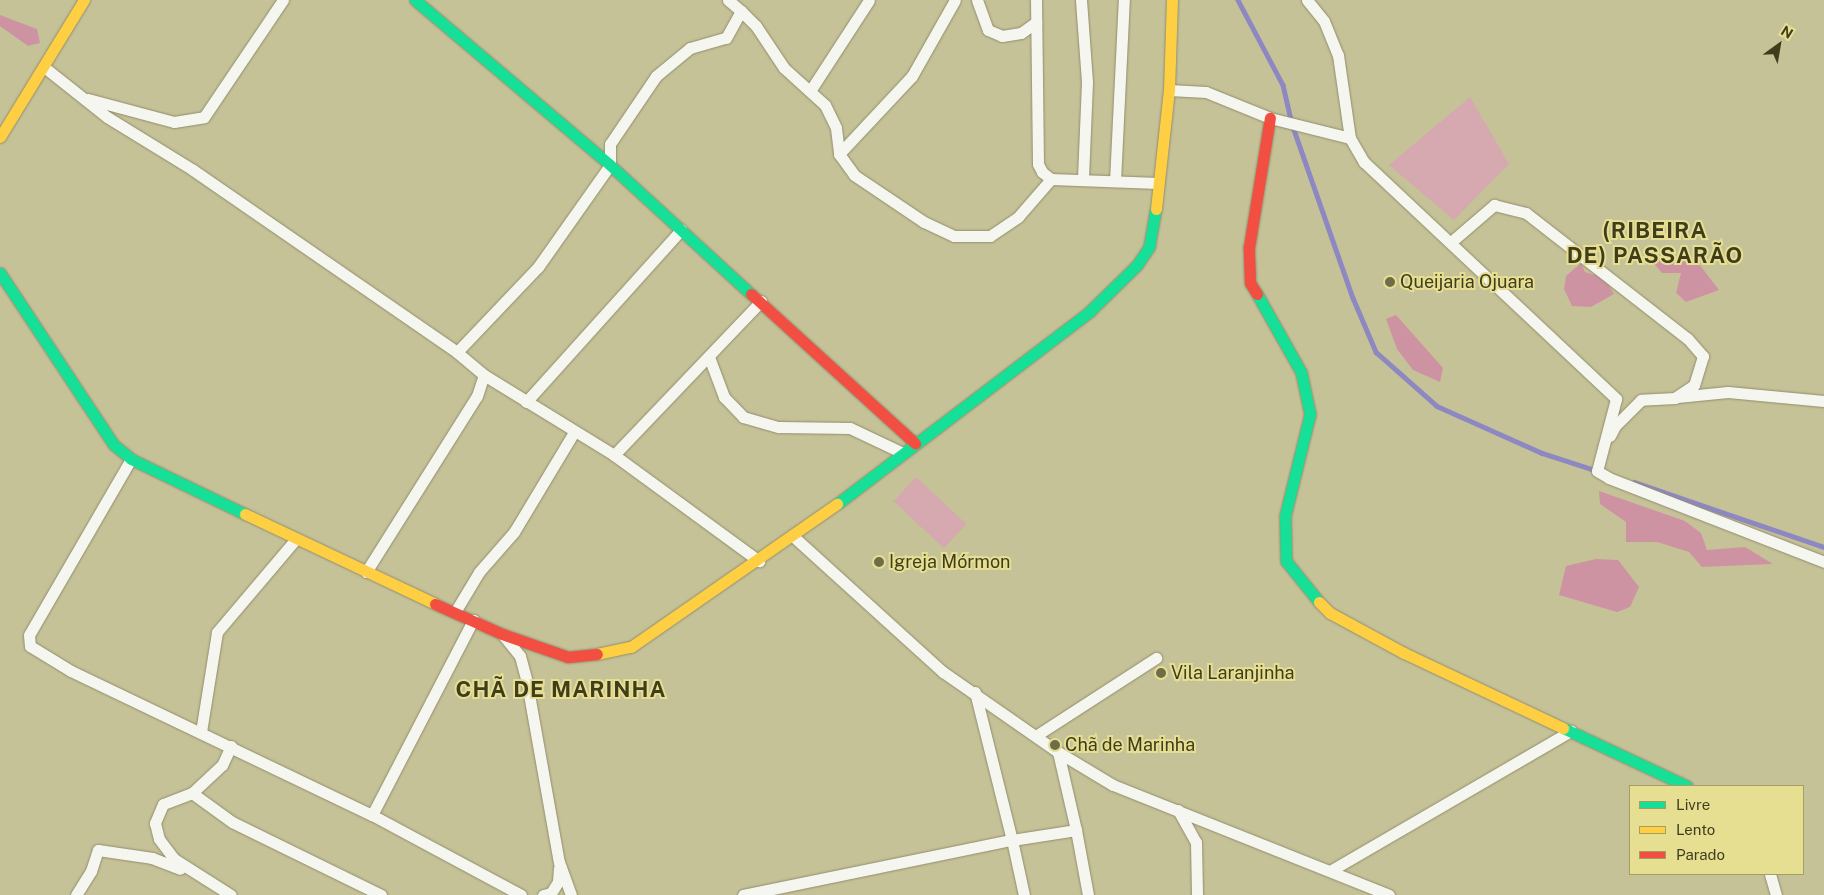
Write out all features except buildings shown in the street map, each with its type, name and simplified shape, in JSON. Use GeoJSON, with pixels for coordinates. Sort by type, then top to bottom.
{"type":"FeatureCollection","features":[{"type":"Feature","properties":{"kind":"street"},"geometry":{"type":"LineString","coordinates":[[0,137],[84,0]]}},
{"type":"Feature","properties":{"kind":"street"},"geometry":{"type":"LineString","coordinates":[[84,98],[174,122],[204,116],[283,0]]}},
{"type":"Feature","properties":{"kind":"street"},"geometry":{"type":"LineString","coordinates":[[415,0],[610,165],[915,443]]}},
{"type":"Feature","properties":{"kind":"street"},"geometry":{"type":"LineString","coordinates":[[728,0],[756,26],[784,68],[826,105],[836,128],[839,154],[854,175],[924,222],[954,236],[990,236],[1018,217],[1050,178]]}},
{"type":"Feature","properties":{"kind":"street"},"geometry":{"type":"LineString","coordinates":[[810,91],[869,0]]}},
{"type":"Feature","properties":{"kind":"street"},"geometry":{"type":"LineString","coordinates":[[839,154],[912,76],[955,0]]}},
{"type":"Feature","properties":{"kind":"street"},"geometry":{"type":"LineString","coordinates":[[977,0],[988,30],[1002,36],[1021,33],[1036,22]]}},
{"type":"Feature","properties":{"kind":"street"},"geometry":{"type":"LineString","coordinates":[[1036,0],[1038,164],[1050,178],[1158,183]]}},
{"type":"Feature","properties":{"kind":"street"},"geometry":{"type":"LineString","coordinates":[[1082,0],[1087,82],[1083,179]]}},
{"type":"Feature","properties":{"kind":"street"},"geometry":{"type":"LineString","coordinates":[[1115,181],[1124,0]]}},
{"type":"Feature","properties":{"kind":"street"},"geometry":{"type":"LineString","coordinates":[[0,273],[114,445],[131,459],[296,539],[502,634],[568,657],[611,653],[631,647],[794,537],[1090,311],[1122,283],[1148,246],[1155,220],[1169,90],[1172,0]]}},
{"type":"Feature","properties":{"kind":"street"},"geometry":{"type":"LineString","coordinates":[[1307,0],[1324,21],[1338,56],[1350,138],[1364,162],[1452,242],[1616,399],[1597,471],[1609,478],[1824,562]]}},
{"type":"Feature","properties":{"kind":"street"},"geometry":{"type":"LineString","coordinates":[[457,352],[538,267],[610,165],[610,144],[656,76],[690,48],[726,38],[740,11]]}},
{"type":"Feature","properties":{"kind":"street"},"geometry":{"type":"LineString","coordinates":[[44,67],[84,98],[457,352],[484,375],[614,455],[759,561]]}},
{"type":"Feature","properties":{"kind":"street"},"geometry":{"type":"LineString","coordinates":[[1169,90],[1206,92],[1270,118],[1350,138]]}},
{"type":"Feature","properties":{"kind":"street"},"geometry":{"type":"LineString","coordinates":[[1270,118],[1249,247],[1250,283],[1275,321],[1301,372],[1310,414],[1285,516],[1286,560],[1309,593],[1330,613],[1404,653],[1685,785]]}},
{"type":"Feature","properties":{"kind":"street"},"geometry":{"type":"LineString","coordinates":[[1452,242],[1494,204],[1526,212],[1688,339],[1703,356],[1694,385],[1676,398]]}},
{"type":"Feature","properties":{"kind":"street"},"geometry":{"type":"LineString","coordinates":[[526,402],[681,230]]}},
{"type":"Feature","properties":{"kind":"street"},"geometry":{"type":"LineString","coordinates":[[614,455],[709,357],[760,301]]}},
{"type":"Feature","properties":{"kind":"street"},"geometry":{"type":"LineString","coordinates":[[709,357],[724,397],[743,418],[779,427],[850,428],[903,453]]}},
{"type":"Feature","properties":{"kind":"street"},"geometry":{"type":"LineString","coordinates":[[366,572],[477,396],[484,375]]}},
{"type":"Feature","properties":{"kind":"street"},"geometry":{"type":"LineString","coordinates":[[1604,447],[1615,426],[1641,400],[1728,392],[1824,401]]}},
{"type":"Feature","properties":{"kind":"street"},"geometry":{"type":"LineString","coordinates":[[454,612],[479,572],[514,532],[574,432]]}},
{"type":"Feature","properties":{"kind":"street"},"geometry":{"type":"LineString","coordinates":[[131,459],[29,635],[30,646],[71,671],[372,815],[521,895]]}},
{"type":"Feature","properties":{"kind":"street"},"geometry":{"type":"LineString","coordinates":[[794,537],[943,672],[1037,735],[1058,752],[1113,785],[1389,895]]}},
{"type":"Feature","properties":{"kind":"street"},"geometry":{"type":"LineString","coordinates":[[201,732],[217,632],[296,539]]}},
{"type":"Feature","properties":{"kind":"street"},"geometry":{"type":"LineString","coordinates":[[372,815],[473,620]]}},
{"type":"Feature","properties":{"kind":"street"},"geometry":{"type":"LineString","coordinates":[[502,634],[520,656],[527,683],[559,862],[571,895]]}},
{"type":"Feature","properties":{"kind":"street"},"geometry":{"type":"LineString","coordinates":[[1037,735],[1156,658]]}},
{"type":"Feature","properties":{"kind":"street"},"geometry":{"type":"LineString","coordinates":[[975,692],[1024,895]]}},
{"type":"Feature","properties":{"kind":"street"},"geometry":{"type":"LineString","coordinates":[[1330,872],[1570,731]]}},
{"type":"Feature","properties":{"kind":"street"},"geometry":{"type":"LineString","coordinates":[[231,746],[222,765],[192,794],[163,804],[155,823],[159,839],[174,859],[192,873],[231,895]]}},
{"type":"Feature","properties":{"kind":"street"},"geometry":{"type":"LineString","coordinates":[[1058,752],[1076,830],[1088,895]]}},
{"type":"Feature","properties":{"kind":"street"},"geometry":{"type":"LineString","coordinates":[[192,794],[232,822],[381,895]]}},
{"type":"Feature","properties":{"kind":"street"},"geometry":{"type":"LineString","coordinates":[[1178,810],[1196,842],[1197,895]]}},
{"type":"Feature","properties":{"kind":"street"},"geometry":{"type":"LineString","coordinates":[[743,895],[1012,840],[1076,830]]}},
{"type":"Feature","properties":{"kind":"street"},"geometry":{"type":"LineString","coordinates":[[76,895],[98,850],[152,858],[192,873]]}},
{"type":"Feature","properties":{"kind":"street"},"geometry":{"type":"LineString","coordinates":[[543,895],[552,893],[558,882],[559,862]]}},
{"type":"Feature","properties":{"kind":"street"},"geometry":{"type":"LineString","coordinates":[[1770,875],[1776,895]]}},
{"type":"Feature","properties":{"kind":"shaded area"},"geometry":{"type":"Polygon","coordinates":[[[0,15],[37,29],[40,43],[28,46],[0,26],[0,15]]]}},
{"type":"Feature","properties":{"kind":"shaded area"},"geometry":{"type":"Polygon","coordinates":[[[1470,97],[1509,164],[1454,220],[1389,165],[1470,97]]]}},
{"type":"Feature","properties":{"kind":"shaded area"},"geometry":{"type":"Polygon","coordinates":[[[1647,255],[1699,264],[1719,290],[1686,302],[1676,293],[1681,273],[1662,273],[1647,255]]]}},
{"type":"Feature","properties":{"kind":"shaded area"},"geometry":{"type":"Polygon","coordinates":[[[1581,263],[1585,272],[1604,278],[1614,294],[1591,307],[1572,306],[1564,289],[1566,276],[1581,263]]]}},
{"type":"Feature","properties":{"kind":"shaded area"},"geometry":{"type":"Polygon","coordinates":[[[1396,315],[1443,368],[1440,382],[1413,370],[1397,349],[1386,319],[1396,315]]]}},
{"type":"Feature","properties":{"kind":"shaded area"},"geometry":{"type":"Polygon","coordinates":[[[916,477],[966,524],[944,548],[893,501],[916,477]]]}},
{"type":"Feature","properties":{"kind":"shaded area"},"geometry":{"type":"Polygon","coordinates":[[[1599,491],[1685,521],[1701,533],[1707,550],[1745,547],[1773,564],[1702,567],[1689,552],[1657,542],[1626,542],[1626,522],[1600,504],[1599,491]]]}},
{"type":"Feature","properties":{"kind":"shaded area"},"geometry":{"type":"Polygon","coordinates":[[[1596,559],[1618,560],[1639,587],[1630,607],[1617,612],[1559,595],[1566,566],[1596,559]]]}},
{"type":"Feature","properties":{"kind":"waterway"},"geometry":{"type":"LineString","coordinates":[[1238,0],[1283,85],[1292,124],[1353,298],[1376,352],[1437,406],[1542,453],[1595,470]]}},
{"type":"Feature","properties":{"kind":"waterway"},"geometry":{"type":"LineString","coordinates":[[1634,482],[1824,547]]}},
{"type":"Feature","properties":{"kind":"traffic: fast"},"geometry":{"type":"LineString","coordinates":[[415,0],[610,165],[751,294]]}},
{"type":"Feature","properties":{"kind":"traffic: fast"},"geometry":{"type":"LineString","coordinates":[[837,504],[1090,311],[1137,265],[1149,247],[1156,209]]}},
{"type":"Feature","properties":{"kind":"traffic: fast"},"geometry":{"type":"LineString","coordinates":[[0,273],[114,445],[131,459],[245,514]]}},
{"type":"Feature","properties":{"kind":"traffic: fast"},"geometry":{"type":"LineString","coordinates":[[1257,294],[1301,372],[1310,414],[1285,516],[1286,561],[1319,602]]}},
{"type":"Feature","properties":{"kind":"traffic: fast"},"geometry":{"type":"LineString","coordinates":[[1563,728],[1685,785]]}},
{"type":"Feature","properties":{"kind":"traffic: slow"},"geometry":{"type":"LineString","coordinates":[[0,137],[84,0]]}},
{"type":"Feature","properties":{"kind":"traffic: slow"},"geometry":{"type":"LineString","coordinates":[[1156,209],[1169,90],[1172,0]]}},
{"type":"Feature","properties":{"kind":"traffic: slow"},"geometry":{"type":"LineString","coordinates":[[597,654],[631,647],[837,504]]}},
{"type":"Feature","properties":{"kind":"traffic: slow"},"geometry":{"type":"LineString","coordinates":[[245,514],[435,604]]}},
{"type":"Feature","properties":{"kind":"traffic: slow"},"geometry":{"type":"LineString","coordinates":[[1319,602],[1330,613],[1404,653],[1563,728]]}},
{"type":"Feature","properties":{"kind":"traffic: jam"},"geometry":{"type":"LineString","coordinates":[[1257,294],[1250,283],[1249,247],[1270,118]]}},
{"type":"Feature","properties":{"kind":"traffic: jam"},"geometry":{"type":"LineString","coordinates":[[751,294],[915,443]]}},
{"type":"Feature","properties":{"kind":"traffic: jam"},"geometry":{"type":"LineString","coordinates":[[435,604],[502,634],[568,657],[597,654]]}},
{"type":"Feature","properties":{"kind":"place","name":"Queijaria Ojuara"},"geometry":{"type":"Point","coordinates":[1390,282]}},
{"type":"Feature","properties":{"kind":"place","name":"Igreja Mórmon"},"geometry":{"type":"Point","coordinates":[879,562]}},
{"type":"Feature","properties":{"kind":"place","name":"Vila Laranjinha"},"geometry":{"type":"Point","coordinates":[1161,673]}},
{"type":"Feature","properties":{"kind":"place","name":"Chã de Marinha"},"geometry":{"type":"Point","coordinates":[1055,745]}},
{"type":"Feature","properties":{"kind":"district","name":"(RIBEIRA DE) PASSARÃO"},"geometry":{"type":"Point","coordinates":[1655,242]}},
{"type":"Feature","properties":{"kind":"district","name":"CHÃ DE MARINHA"},"geometry":{"type":"Point","coordinates":[561,690]}}]}
